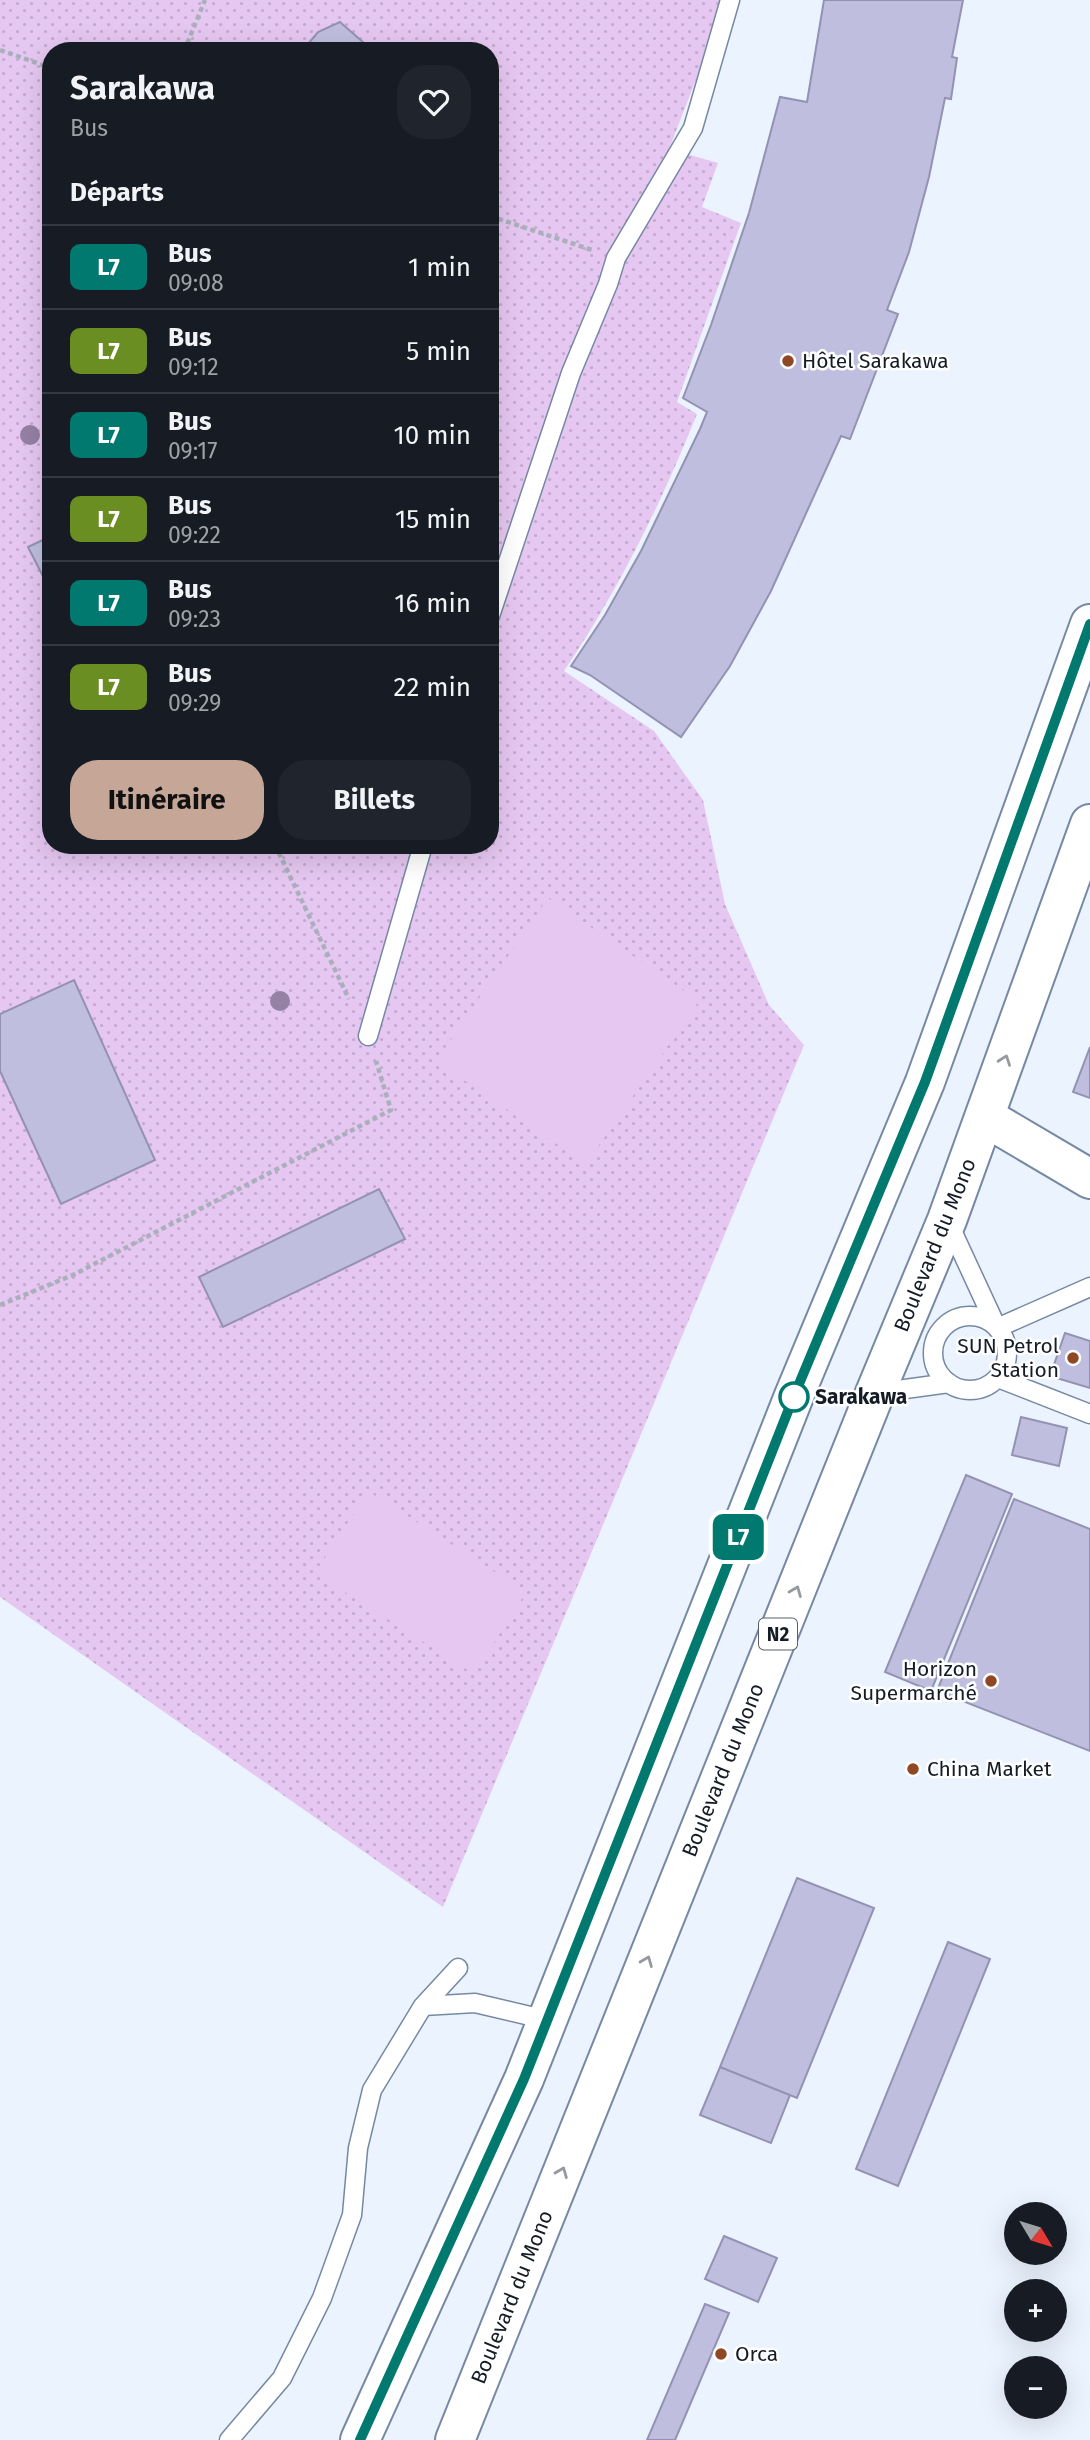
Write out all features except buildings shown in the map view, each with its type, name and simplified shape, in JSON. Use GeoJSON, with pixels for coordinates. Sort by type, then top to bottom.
{"type":"FeatureCollection","features":[{"type":"Feature","properties":{"kind":"main road"},"geometry":{"type":"LineString","coordinates":[[360,2440],[518,2092],[794,1396],[925,1082],[1090,624]]}},
{"type":"Feature","properties":{"kind":"main road","name":"Boulevard du Mono"},"geometry":{"type":"LineString","coordinates":[[454,2440],[947,1220],[1090,824]]}},
{"type":"Feature","properties":{"kind":"main road"},"geometry":{"type":"LineString","coordinates":[[985,1117],[1090,1179]]}},
{"type":"Feature","properties":{"kind":"lane"},"geometry":{"type":"LineString","coordinates":[[499,589],[571,373],[616,258],[693,128],[730,0]]}},
{"type":"Feature","properties":{"kind":"lane"},"geometry":{"type":"LineString","coordinates":[[368,1036],[420,854]]}},
{"type":"Feature","properties":{"kind":"lane"},"geometry":{"type":"LineString","coordinates":[[947,1220],[1004,1338],[1007,1352],[998,1378],[986,1387],[973,1390],[949,1383],[935,1365],[936,1340],[943,1329],[961,1317],[974,1316],[998,1328]]}},
{"type":"Feature","properties":{"kind":"lane"},"geometry":{"type":"LineString","coordinates":[[998,1328],[1090,1287]]}},
{"type":"Feature","properties":{"kind":"lane"},"geometry":{"type":"LineString","coordinates":[[998,1378],[1090,1414]]}},
{"type":"Feature","properties":{"kind":"lane"},"geometry":{"type":"LineString","coordinates":[[875,1393],[949,1383]]}},
{"type":"Feature","properties":{"kind":"lane"},"geometry":{"type":"LineString","coordinates":[[229,2440],[282,2378],[322,2298],[352,2215],[358,2148],[372,2090],[423,2006],[458,1968]]}},
{"type":"Feature","properties":{"kind":"lane"},"geometry":{"type":"LineString","coordinates":[[423,2006],[475,2003],[547,2020]]}},
{"type":"Feature","properties":{"kind":"path"},"geometry":{"type":"LineString","coordinates":[[188,42],[205,0]]}},
{"type":"Feature","properties":{"kind":"path"},"geometry":{"type":"LineString","coordinates":[[0,50],[42,65]]}},
{"type":"Feature","properties":{"kind":"path"},"geometry":{"type":"LineString","coordinates":[[499,219],[616,258]]}},
{"type":"Feature","properties":{"kind":"path"},"geometry":{"type":"LineString","coordinates":[[0,1305],[73,1275],[391,1110],[368,1036],[279,854]]}},
{"type":"Feature","properties":{"kind":"shaded area"},"geometry":{"type":"Polygon","coordinates":[[[0,0],[727,0],[669,149],[718,163],[702,207],[741,223],[677,402],[697,414],[669,481],[637,546],[603,610],[564,671],[654,731],[703,800],[725,904],[769,1005],[804,1045],[443,1907],[0,1597],[0,1071],[61,1204],[155,1160],[74,980],[0,1014],[0,0]],[[379,1189],[199,1277],[223,1326],[405,1239],[379,1189]]]}},
{"type":"Feature","properties":{"kind":"shaded area"},"geometry":{"type":"Polygon","coordinates":[[[548,898],[699,1001],[586,1164],[436,1061],[548,898]]]}},
{"type":"Feature","properties":{"kind":"shaded area"},"geometry":{"type":"Polygon","coordinates":[[[368,1491],[526,1592],[474,1674],[315,1573],[368,1491]]]}},
{"type":"Feature","properties":{"kind":"bus line","name":"L7"},"geometry":{"type":"LineString","coordinates":[[360,2440],[524,2079],[794,1396],[925,1082],[1090,624]]}},
{"type":"Feature","properties":{"kind":"place","name":"Hôtel Sarakawa"},"geometry":{"type":"Point","coordinates":[788,361]}},
{"type":"Feature","properties":{"kind":"place","name":"SUN Petrol Station"},"geometry":{"type":"Point","coordinates":[1073,1358]}},
{"type":"Feature","properties":{"kind":"place","name":"Sarakawa"},"geometry":{"type":"Point","coordinates":[794,1397]}},
{"type":"Feature","properties":{"kind":"place","name":"Horizon Supermarché"},"geometry":{"type":"Point","coordinates":[991,1681]}},
{"type":"Feature","properties":{"kind":"place","name":"China Market"},"geometry":{"type":"Point","coordinates":[913,1769]}},
{"type":"Feature","properties":{"kind":"place","name":"Orca"},"geometry":{"type":"Point","coordinates":[721,2354]}}]}
